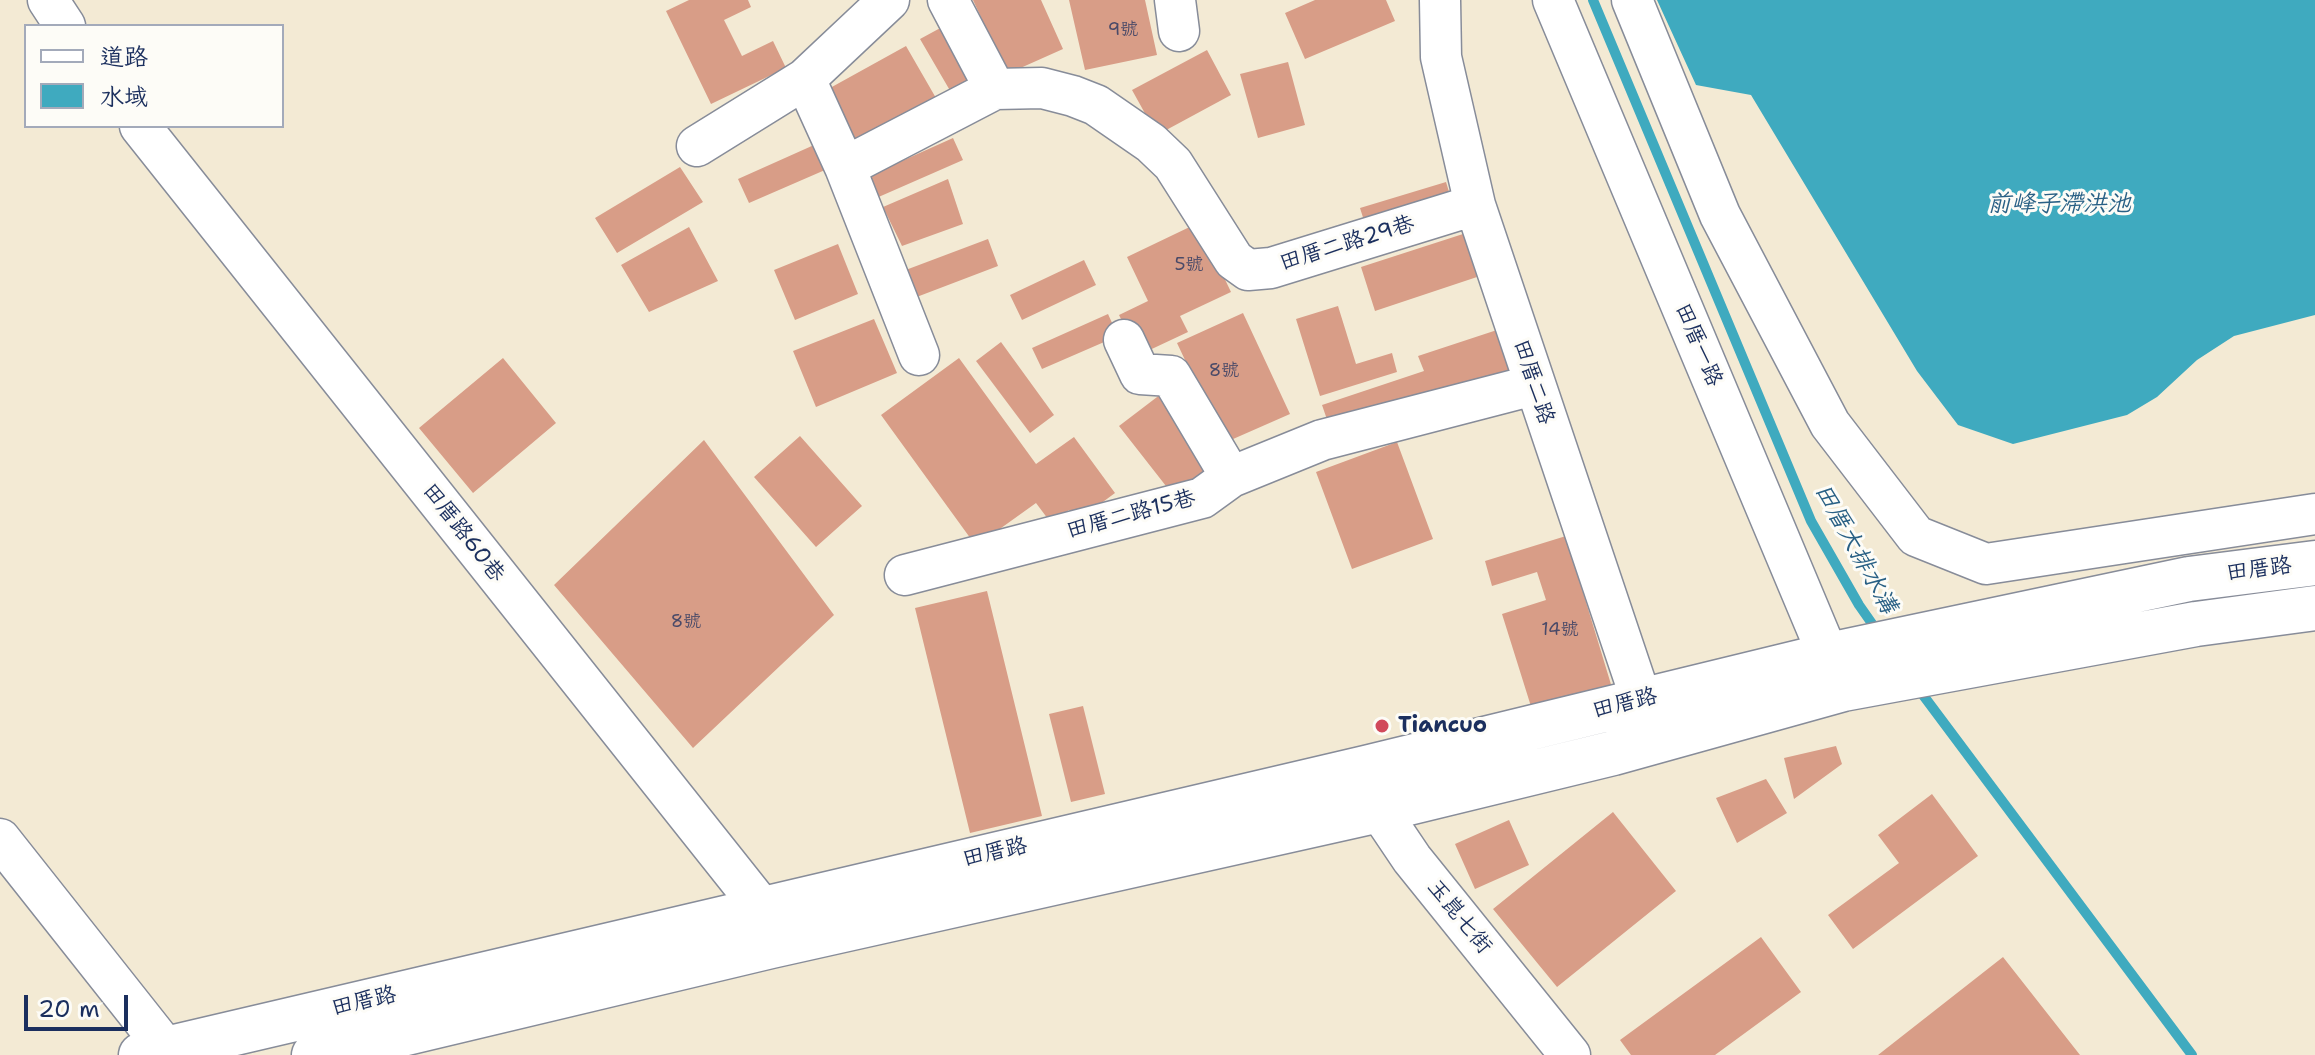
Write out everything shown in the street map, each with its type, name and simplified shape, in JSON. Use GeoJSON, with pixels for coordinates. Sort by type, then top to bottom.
{"type":"FeatureCollection","features":[{"type":"Feature","properties":{"kind":"main road","name":"田厝路"},"geometry":{"type":"LineString","coordinates":[[1930,654],[2189,579],[2315,563]]}},
{"type":"Feature","properties":{"kind":"main road","name":"田厝路"},"geometry":{"type":"LineString","coordinates":[[1930,654],[2315,608]]}},
{"type":"Feature","properties":{"kind":"main road"},"geometry":{"type":"LineString","coordinates":[[1846,670],[1930,654]]}},
{"type":"Feature","properties":{"kind":"main road","name":"田厝路"},"geometry":{"type":"LineString","coordinates":[[314,1055],[766,927],[1366,768],[1641,699],[1846,670]]}},
{"type":"Feature","properties":{"kind":"main road","name":"田厝路"},"geometry":{"type":"LineString","coordinates":[[159,1053],[766,927],[1379,810],[1613,753],[1846,670]]}},
{"type":"Feature","properties":{"kind":"street"},"geometry":{"type":"LineString","coordinates":[[48,0],[64,24]]}},
{"type":"Feature","properties":{"kind":"street"},"geometry":{"type":"LineString","coordinates":[[697,146],[805,79],[889,0]]}},
{"type":"Feature","properties":{"kind":"street"},"geometry":{"type":"LineString","coordinates":[[948,0],[995,89]]}},
{"type":"Feature","properties":{"kind":"street","name":"田厝二路"},"geometry":{"type":"LineString","coordinates":[[1440,0],[1441,57],[1475,205],[1641,699]]}},
{"type":"Feature","properties":{"kind":"street","name":"田厝一路"},"geometry":{"type":"LineString","coordinates":[[1553,0],[1846,670]]}},
{"type":"Feature","properties":{"kind":"street"},"geometry":{"type":"LineString","coordinates":[[1632,0],[1720,215],[1830,424],[1916,536],[1986,564],[2315,514]]}},
{"type":"Feature","properties":{"kind":"street"},"geometry":{"type":"LineString","coordinates":[[805,79],[845,167],[919,355]]}},
{"type":"Feature","properties":{"kind":"street","name":"田厝二路29巷"},"geometry":{"type":"LineString","coordinates":[[845,167],[995,89],[1042,88],[1096,105],[1173,164],[1234,260],[1248,270],[1271,268],[1475,205]]}},
{"type":"Feature","properties":{"kind":"street","name":"田厝路60巷"},"geometry":{"type":"LineString","coordinates":[[142,128],[766,927]]}},
{"type":"Feature","properties":{"kind":"street"},"geometry":{"type":"LineString","coordinates":[[1124,340],[1140,374],[1171,376],[1231,477]]}},
{"type":"Feature","properties":{"kind":"street","name":"田厝二路15巷"},"geometry":{"type":"LineString","coordinates":[[905,575],[1202,498],[1231,477],[1322,440],[1534,385]]}},
{"type":"Feature","properties":{"kind":"street"},"geometry":{"type":"LineString","coordinates":[[1613,753],[1641,699]]}},
{"type":"Feature","properties":{"kind":"street","name":"玉崑七街"},"geometry":{"type":"LineString","coordinates":[[1366,768],[1379,810],[1412,859],[1570,1055]]}},
{"type":"Feature","properties":{"kind":"street"},"geometry":{"type":"LineString","coordinates":[[0,839],[159,1053]]}},
{"type":"Feature","properties":{"kind":"water","name":"前峰子滯洪池"},"geometry":{"type":"Polygon","coordinates":[[[1657,0],[2315,0],[2315,315],[2234,336],[2197,360],[2157,397],[2127,415],[2013,444],[1958,425],[1917,371],[1751,95],[1696,85],[1657,0]]]}},
{"type":"Feature","properties":{"kind":"building"},"geometry":{"type":"Polygon","coordinates":[[[689,0],[748,0],[751,7],[724,20],[742,56],[773,41],[786,68],[711,104],[666,11],[689,0]]]}},
{"type":"Feature","properties":{"kind":"building"},"geometry":{"type":"Polygon","coordinates":[[[973,0],[1041,0],[1063,49],[1007,74],[973,0]]]}},
{"type":"Feature","properties":{"kind":"building"},"geometry":{"type":"Polygon","coordinates":[[[1069,0],[1145,0],[1157,55],[1085,70],[1069,0]]]}},
{"type":"Feature","properties":{"kind":"building"},"geometry":{"type":"Polygon","coordinates":[[[1315,0],[1386,0],[1395,21],[1305,59],[1285,13],[1315,0]]]}},
{"type":"Feature","properties":{"kind":"building"},"geometry":{"type":"Polygon","coordinates":[[[944,26],[975,81],[952,94],[920,39],[944,26]]]}},
{"type":"Feature","properties":{"kind":"building"},"geometry":{"type":"Polygon","coordinates":[[[906,46],[940,105],[855,153],[821,93],[906,46]]]}},
{"type":"Feature","properties":{"kind":"building"},"geometry":{"type":"Polygon","coordinates":[[[1207,50],[1231,95],[1157,135],[1132,90],[1207,50]]]}},
{"type":"Feature","properties":{"kind":"building"},"geometry":{"type":"Polygon","coordinates":[[[1288,62],[1305,125],[1258,138],[1240,74],[1288,62]]]}},
{"type":"Feature","properties":{"kind":"building"},"geometry":{"type":"Polygon","coordinates":[[[953,138],[963,160],[874,199],[864,178],[953,138]]]}},
{"type":"Feature","properties":{"kind":"building"},"geometry":{"type":"Polygon","coordinates":[[[814,145],[825,170],[749,203],[738,179],[814,145]]]}},
{"type":"Feature","properties":{"kind":"building"},"geometry":{"type":"Polygon","coordinates":[[[680,167],[703,202],[617,253],[595,218],[680,167]]]}},
{"type":"Feature","properties":{"kind":"building"},"geometry":{"type":"Polygon","coordinates":[[[948,179],[963,224],[902,246],[883,207],[948,179]]]}},
{"type":"Feature","properties":{"kind":"building"},"geometry":{"type":"Polygon","coordinates":[[[1446,182],[1453,205],[1367,230],[1360,208],[1446,182]]]}},
{"type":"Feature","properties":{"kind":"building"},"geometry":{"type":"Polygon","coordinates":[[[1198,223],[1231,292],[1180,316],[1188,332],[1139,355],[1119,315],[1148,301],[1127,257],[1198,223]]]}},
{"type":"Feature","properties":{"kind":"building"},"geometry":{"type":"Polygon","coordinates":[[[689,227],[718,281],[649,312],[621,265],[689,227]]]}},
{"type":"Feature","properties":{"kind":"building"},"geometry":{"type":"Polygon","coordinates":[[[1463,234],[1477,277],[1375,311],[1361,267],[1463,234]]]}},
{"type":"Feature","properties":{"kind":"building"},"geometry":{"type":"Polygon","coordinates":[[[988,239],[998,266],[914,298],[903,271],[988,239]]]}},
{"type":"Feature","properties":{"kind":"building"},"geometry":{"type":"Polygon","coordinates":[[[838,244],[858,294],[795,320],[774,270],[838,244]]]}},
{"type":"Feature","properties":{"kind":"building"},"geometry":{"type":"Polygon","coordinates":[[[1084,260],[1096,285],[1022,320],[1010,295],[1084,260]]]}},
{"type":"Feature","properties":{"kind":"building"},"geometry":{"type":"Polygon","coordinates":[[[1338,306],[1356,364],[1392,353],[1397,372],[1320,396],[1296,319],[1338,306]]]}},
{"type":"Feature","properties":{"kind":"building"},"geometry":{"type":"Polygon","coordinates":[[[1243,313],[1290,414],[1224,443],[1177,343],[1243,313]]]}},
{"type":"Feature","properties":{"kind":"building"},"geometry":{"type":"Polygon","coordinates":[[[1108,314],[1118,336],[1042,369],[1032,348],[1108,314]]]}},
{"type":"Feature","properties":{"kind":"building"},"geometry":{"type":"Polygon","coordinates":[[[874,319],[897,373],[816,407],[793,351],[874,319]]]}},
{"type":"Feature","properties":{"kind":"building"},"geometry":{"type":"Polygon","coordinates":[[[1500,329],[1514,369],[1331,431],[1322,405],[1424,371],[1418,356],[1500,329]]]}},
{"type":"Feature","properties":{"kind":"building"},"geometry":{"type":"Polygon","coordinates":[[[1001,342],[1054,415],[1030,433],[976,361],[1001,342]]]}},
{"type":"Feature","properties":{"kind":"building"},"geometry":{"type":"Polygon","coordinates":[[[503,358],[556,423],[473,493],[419,428],[503,358]]]}},
{"type":"Feature","properties":{"kind":"building"},"geometry":{"type":"Polygon","coordinates":[[[959,358],[1036,464],[1074,437],[1115,493],[1077,521],[1069,510],[1051,523],[1036,503],[976,546],[881,415],[959,358]]]}},
{"type":"Feature","properties":{"kind":"building"},"geometry":{"type":"Polygon","coordinates":[[[1161,394],[1214,464],[1173,495],[1119,426],[1161,394]]]}},
{"type":"Feature","properties":{"kind":"building"},"geometry":{"type":"Polygon","coordinates":[[[800,436],[862,506],[816,547],[754,477],[800,436]]]}},
{"type":"Feature","properties":{"kind":"building"},"geometry":{"type":"Polygon","coordinates":[[[704,440],[834,615],[693,748],[554,585],[704,440]]]}},
{"type":"Feature","properties":{"kind":"building"},"geometry":{"type":"Polygon","coordinates":[[[1397,442],[1433,539],[1352,569],[1316,472],[1397,442]]]}},
{"type":"Feature","properties":{"kind":"building"},"geometry":{"type":"Polygon","coordinates":[[[1566,536],[1613,691],[1534,716],[1502,614],[1546,600],[1537,572],[1492,586],[1485,561],[1566,536]]]}},
{"type":"Feature","properties":{"kind":"building"},"geometry":{"type":"Polygon","coordinates":[[[987,591],[1042,816],[970,833],[915,608],[987,591]]]}},
{"type":"Feature","properties":{"kind":"building"},"geometry":{"type":"Polygon","coordinates":[[[1083,706],[1105,794],[1071,802],[1049,714],[1083,706]]]}},
{"type":"Feature","properties":{"kind":"building"},"geometry":{"type":"Polygon","coordinates":[[[1836,746],[1842,764],[1794,799],[1784,758],[1836,746]]]}},
{"type":"Feature","properties":{"kind":"building"},"geometry":{"type":"Polygon","coordinates":[[[1766,779],[1787,813],[1737,843],[1716,798],[1766,779]]]}},
{"type":"Feature","properties":{"kind":"building"},"geometry":{"type":"Polygon","coordinates":[[[1932,794],[1978,856],[1853,949],[1828,915],[1899,863],[1878,835],[1932,794]]]}},
{"type":"Feature","properties":{"kind":"building"},"geometry":{"type":"Polygon","coordinates":[[[1613,812],[1676,891],[1557,987],[1493,909],[1613,812]]]}},
{"type":"Feature","properties":{"kind":"building"},"geometry":{"type":"Polygon","coordinates":[[[1509,820],[1529,865],[1475,889],[1455,844],[1509,820]]]}},
{"type":"Feature","properties":{"kind":"building"},"geometry":{"type":"Polygon","coordinates":[[[1761,937],[1801,992],[1715,1055],[1631,1055],[1620,1040],[1761,937]]]}},
{"type":"Feature","properties":{"kind":"building"},"geometry":{"type":"Polygon","coordinates":[[[2003,957],[2080,1055],[1878,1055],[2003,957]]]}},
{"type":"Feature","properties":{"kind":"waterway","name":"田厝大排水溝"},"geometry":{"type":"LineString","coordinates":[[1593,0],[1811,521],[1859,605],[1880,635]]}},
{"type":"Feature","properties":{"kind":"waterway","name":"田厝大排水溝"},"geometry":{"type":"LineString","coordinates":[[1917,687],[2192,1055]]}},
{"type":"Feature","properties":{"kind":"place","name":"Tiancuo"},"geometry":{"type":"Point","coordinates":[1382,726]}}]}
